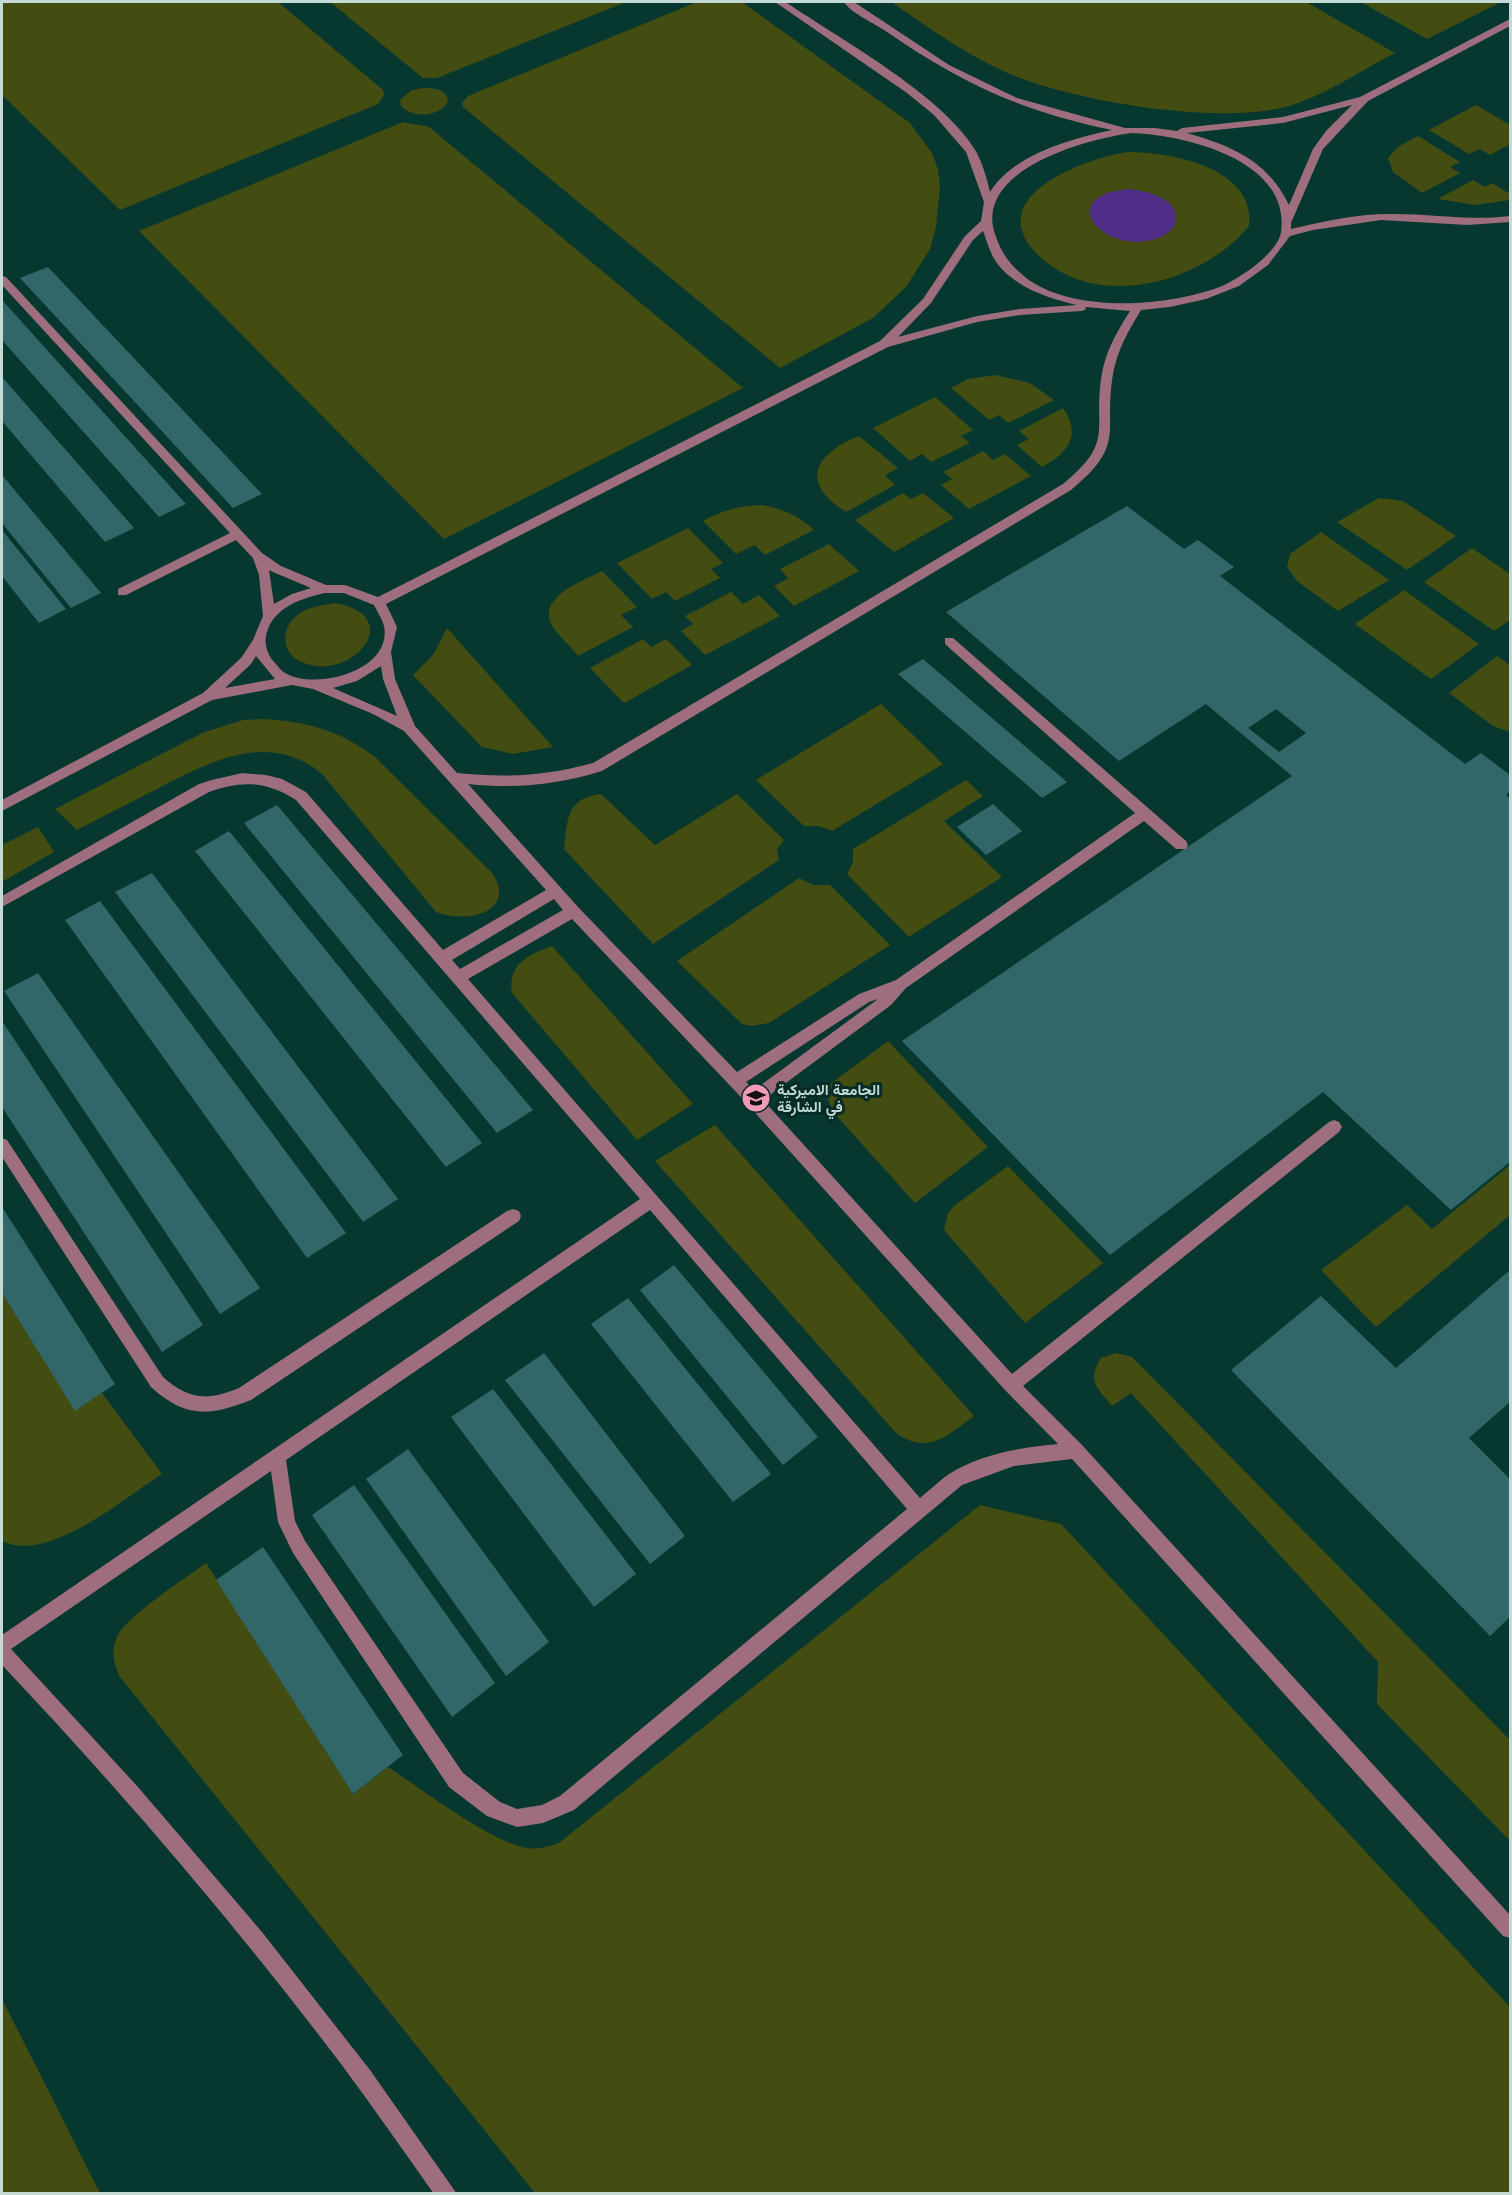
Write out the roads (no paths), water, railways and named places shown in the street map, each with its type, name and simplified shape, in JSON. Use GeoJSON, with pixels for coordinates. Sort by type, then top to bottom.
{"type":"FeatureCollection","features":[{"type":"Feature","properties":{"kind":"street"},"geometry":{"type":"LineString","coordinates":[[779,2],[937,112],[956,132],[971,154],[982,177],[987,200],[985,223],[989,242],[1001,261],[1021,279],[1047,293],[1111,308]]}},
{"type":"Feature","properties":{"kind":"street"},"geometry":{"type":"LineString","coordinates":[[848,2],[950,69],[980,85],[1051,112],[1132,130],[1170,132],[1283,120],[1364,99],[1510,22]]}},
{"type":"Feature","properties":{"kind":"street"},"geometry":{"type":"LineString","coordinates":[[1287,221],[1318,149],[1330,133],[1364,99]]}},
{"type":"Feature","properties":{"kind":"street"},"geometry":{"type":"LineString","coordinates":[[987,200],[1011,175],[1036,159],[1064,146],[1132,130]]}},
{"type":"Feature","properties":{"kind":"street"},"geometry":{"type":"LineString","coordinates":[[379,602],[884,344],[977,320],[1020,312],[1137,308],[1205,297],[1233,285],[1269,259],[1286,234],[1287,221],[1281,197],[1265,175],[1239,156],[1206,141],[1170,132]]}},
{"type":"Feature","properties":{"kind":"street"},"geometry":{"type":"LineString","coordinates":[[1286,234],[1357,218],[1470,222],[1510,219]]}},
{"type":"Feature","properties":{"kind":"street"},"geometry":{"type":"LineString","coordinates":[[884,344],[927,301],[969,238],[985,223]]}},
{"type":"Feature","properties":{"kind":"street"},"geometry":{"type":"LineString","coordinates":[[2,279],[258,556],[300,580],[325,589]]}},
{"type":"Feature","properties":{"kind":"street"},"geometry":{"type":"LineString","coordinates":[[455,778],[527,783],[564,777],[597,766],[1067,487],[1093,465],[1101,453],[1106,440],[1107,377],[1110,363],[1119,336],[1137,308]]}},
{"type":"Feature","properties":{"kind":"street"},"geometry":{"type":"LineString","coordinates":[[122,592],[238,534]]}},
{"type":"Feature","properties":{"kind":"street"},"geometry":{"type":"LineString","coordinates":[[258,556],[265,575],[269,617]]}},
{"type":"Feature","properties":{"kind":"street"},"geometry":{"type":"LineString","coordinates":[[2,806],[208,696],[229,680],[259,641],[269,617],[284,603],[303,594],[325,589],[345,589],[363,593],[379,602],[392,625],[392,640],[386,654],[389,680],[409,728]]}},
{"type":"Feature","properties":{"kind":"street"},"geometry":{"type":"LineString","coordinates":[[259,641],[261,654],[267,665],[291,681]]}},
{"type":"Feature","properties":{"kind":"street"},"geometry":{"type":"LineString","coordinates":[[950,641],[1181,844]]}},
{"type":"Feature","properties":{"kind":"street"},"geometry":{"type":"LineString","coordinates":[[312,685],[354,677],[386,654]]}},
{"type":"Feature","properties":{"kind":"street"},"geometry":{"type":"LineString","coordinates":[[208,696],[291,681],[312,685],[378,711],[409,728],[573,911],[735,1081],[1011,1385],[1076,1451],[1510,1929]]}},
{"type":"Feature","properties":{"kind":"street"},"geometry":{"type":"LineString","coordinates":[[2,902],[204,788],[225,780],[247,777],[268,778],[286,786],[301,796],[918,1508]]}},
{"type":"Feature","properties":{"kind":"street"},"geometry":{"type":"LineString","coordinates":[[752,1100],[886,1001],[901,984],[1145,813]]}},
{"type":"Feature","properties":{"kind":"street"},"geometry":{"type":"LineString","coordinates":[[441,959],[555,891]]}},
{"type":"Feature","properties":{"kind":"street"},"geometry":{"type":"LineString","coordinates":[[457,978],[573,911]]}},
{"type":"Feature","properties":{"kind":"street"},"geometry":{"type":"LineString","coordinates":[[735,1081],[864,998],[901,984]]}},
{"type":"Feature","properties":{"kind":"street"},"geometry":{"type":"LineString","coordinates":[[1011,1385],[1334,1127]]}},
{"type":"Feature","properties":{"kind":"street"},"geometry":{"type":"LineString","coordinates":[[2,1145],[158,1382],[173,1398],[196,1405],[221,1404],[245,1394],[513,1216]]}},
{"type":"Feature","properties":{"kind":"street"},"geometry":{"type":"LineString","coordinates":[[2,1645],[650,1201]]}},
{"type":"Feature","properties":{"kind":"street"},"geometry":{"type":"LineString","coordinates":[[276,1456],[287,1522],[305,1557],[456,1780],[494,1809],[517,1818],[543,1814],[567,1803],[789,1619],[918,1508],[956,1479],[985,1465],[1037,1453],[1076,1451]]}},
{"type":"Feature","properties":{"kind":"street"},"geometry":{"type":"LineString","coordinates":[[2,1653],[169,1835],[336,2042],[447,2193]]}},
{"type":"Feature","properties":{"kind":"place","name":"الجامعة الاميركية في الشارقة"},"geometry":{"type":"Point","coordinates":[756,1098]}}]}
